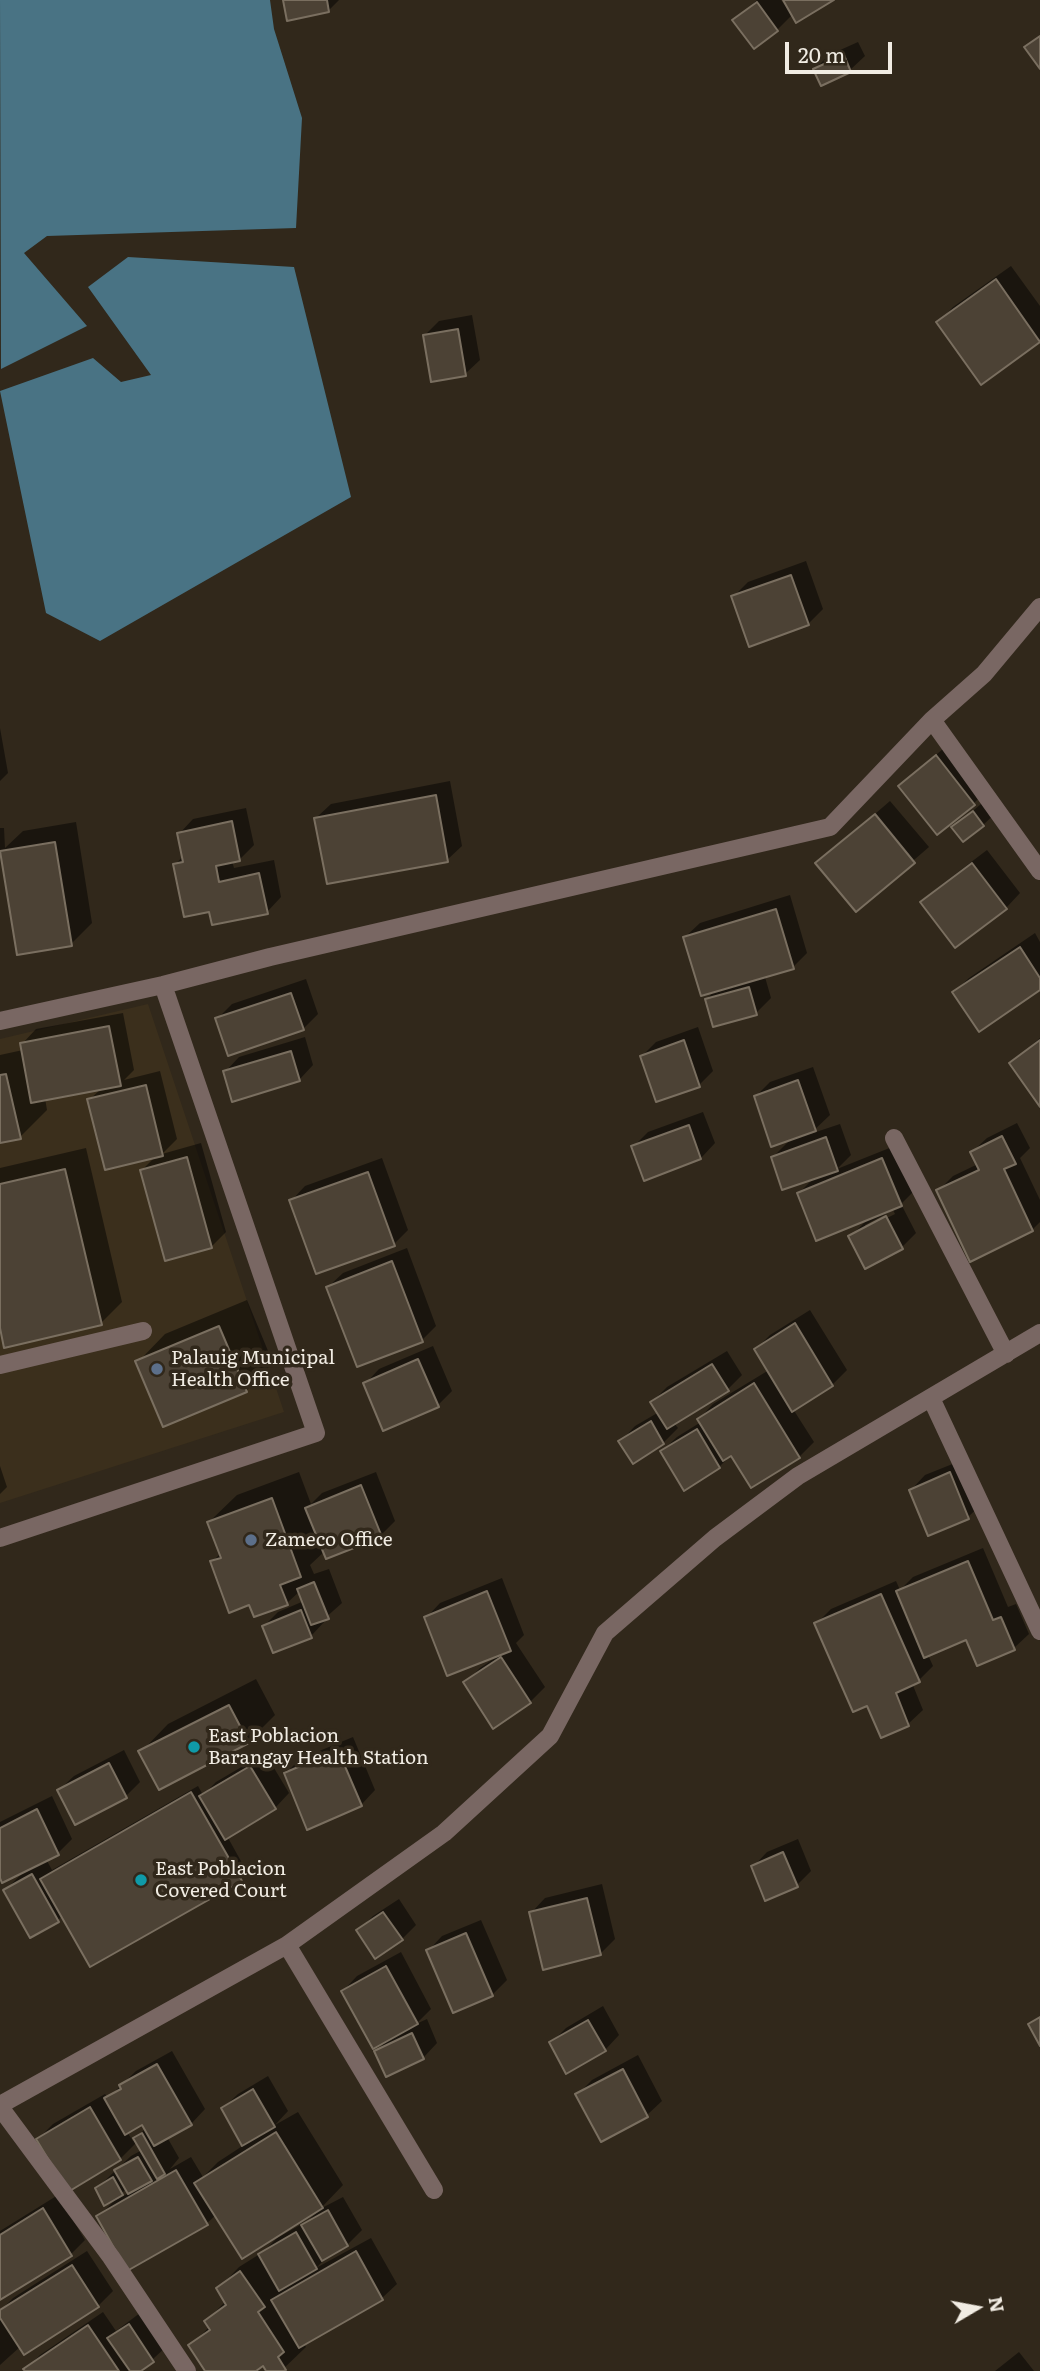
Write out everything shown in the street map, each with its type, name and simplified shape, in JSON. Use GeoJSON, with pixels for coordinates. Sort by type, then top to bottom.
{"type":"FeatureCollection","features":[{"type":"Feature","properties":{"kind":"street"},"geometry":{"type":"LineString","coordinates":[[0,1021],[830,827],[932,720],[984,674],[1040,607]]}},
{"type":"Feature","properties":{"kind":"street"},"geometry":{"type":"LineString","coordinates":[[932,720],[1040,871]]}},
{"type":"Feature","properties":{"kind":"street"},"geometry":{"type":"LineString","coordinates":[[0,1538],[316,1433],[163,985]]}},
{"type":"Feature","properties":{"kind":"street"},"geometry":{"type":"LineString","coordinates":[[894,1138],[1006,1353]]}},
{"type":"Feature","properties":{"kind":"street"},"geometry":{"type":"LineString","coordinates":[[0,1365],[144,1331]]}},
{"type":"Feature","properties":{"kind":"street"},"geometry":{"type":"LineString","coordinates":[[187,2371],[111,2256],[0,2106],[287,1945],[444,1833],[550,1736],[605,1633],[715,1538],[798,1476],[1040,1333]]}},
{"type":"Feature","properties":{"kind":"street"},"geometry":{"type":"LineString","coordinates":[[931,1398],[1040,1632]]}},
{"type":"Feature","properties":{"kind":"street"},"geometry":{"type":"LineString","coordinates":[[287,1945],[434,2190]]}},
{"type":"Feature","properties":{"kind":"shaded area"},"geometry":{"type":"Polygon","coordinates":[[[148,1004],[284,1412],[0,1503],[0,1039],[148,1004]]]}},
{"type":"Feature","properties":{"kind":"water"},"geometry":{"type":"Polygon","coordinates":[[[0,0],[270,0],[274,29],[302,118],[296,228],[47,236],[24,253],[87,326],[1,369],[0,0]]]}},
{"type":"Feature","properties":{"kind":"water"},"geometry":{"type":"Polygon","coordinates":[[[128,257],[294,267],[351,497],[100,641],[46,613],[0,391],[93,358],[121,382],[151,375],[88,287],[128,257]]]}},
{"type":"Feature","properties":{"kind":"building"},"geometry":{"type":"Polygon","coordinates":[[[283,0],[327,0],[329,12],[287,21],[283,0]]]}},
{"type":"Feature","properties":{"kind":"building"},"geometry":{"type":"Polygon","coordinates":[[[783,0],[834,0],[796,23],[783,0]]]}},
{"type":"Feature","properties":{"kind":"building"},"geometry":{"type":"Polygon","coordinates":[[[757,2],[778,31],[754,49],[732,20],[757,2]]]}},
{"type":"Feature","properties":{"kind":"building"},"geometry":{"type":"Polygon","coordinates":[[[1040,36],[1040,69],[1024,47],[1040,36]]]}},
{"type":"Feature","properties":{"kind":"building"},"geometry":{"type":"Polygon","coordinates":[[[844,55],[851,72],[821,86],[813,69],[844,55]]]}},
{"type":"Feature","properties":{"kind":"building"},"geometry":{"type":"Polygon","coordinates":[[[996,279],[1040,342],[981,385],[936,322],[996,279]]]}},
{"type":"Feature","properties":{"kind":"building"},"geometry":{"type":"Polygon","coordinates":[[[458,329],[466,376],[431,382],[423,335],[458,329]]]}},
{"type":"Feature","properties":{"kind":"building"},"geometry":{"type":"Polygon","coordinates":[[[791,575],[809,625],[749,647],[731,596],[791,575]]]}},
{"type":"Feature","properties":{"kind":"building"},"geometry":{"type":"Polygon","coordinates":[[[936,755],[975,805],[937,835],[898,786],[936,755]]]}},
{"type":"Feature","properties":{"kind":"building"},"geometry":{"type":"Polygon","coordinates":[[[436,795],[448,862],[327,884],[314,818],[436,795]]]}},
{"type":"Feature","properties":{"kind":"building"},"geometry":{"type":"Polygon","coordinates":[[[973,811],[984,826],[963,842],[951,827],[973,811]]]}},
{"type":"Feature","properties":{"kind":"building"},"geometry":{"type":"Polygon","coordinates":[[[875,814],[915,863],[856,912],[815,863],[875,814]]]}},
{"type":"Feature","properties":{"kind":"building"},"geometry":{"type":"Polygon","coordinates":[[[232,821],[240,861],[216,866],[219,882],[259,873],[268,914],[212,925],[209,912],[184,917],[173,864],[183,862],[177,833],[232,821]]]}},
{"type":"Feature","properties":{"kind":"building"},"geometry":{"type":"Polygon","coordinates":[[[55,842],[72,946],[17,955],[0,851],[55,842]]]}},
{"type":"Feature","properties":{"kind":"building"},"geometry":{"type":"Polygon","coordinates":[[[972,863],[1007,909],[955,948],[920,902],[972,863]]]}},
{"type":"Feature","properties":{"kind":"building"},"geometry":{"type":"Polygon","coordinates":[[[776,909],[794,969],[701,996],[683,937],[776,909]]]}},
{"type":"Feature","properties":{"kind":"building"},"geometry":{"type":"Polygon","coordinates":[[[1020,947],[1040,978],[1040,990],[979,1032],[952,992],[1020,947]]]}},
{"type":"Feature","properties":{"kind":"building"},"geometry":{"type":"Polygon","coordinates":[[[749,987],[757,1015],[713,1027],[705,999],[749,987]]]}},
{"type":"Feature","properties":{"kind":"building"},"geometry":{"type":"Polygon","coordinates":[[[291,993],[304,1030],[228,1056],[215,1018],[291,993]]]}},
{"type":"Feature","properties":{"kind":"building"},"geometry":{"type":"Polygon","coordinates":[[[109,1026],[121,1086],[31,1103],[20,1043],[109,1026]]]}},
{"type":"Feature","properties":{"kind":"building"},"geometry":{"type":"Polygon","coordinates":[[[684,1040],[700,1087],[656,1102],[640,1056],[684,1040]]]}},
{"type":"Feature","properties":{"kind":"building"},"geometry":{"type":"Polygon","coordinates":[[[1040,1040],[1040,1107],[1009,1063],[1040,1040]]]}},
{"type":"Feature","properties":{"kind":"building"},"geometry":{"type":"Polygon","coordinates":[[[291,1051],[300,1081],[232,1102],[223,1071],[291,1051]]]}},
{"type":"Feature","properties":{"kind":"building"},"geometry":{"type":"Polygon","coordinates":[[[6,1074],[21,1139],[0,1143],[0,1075],[6,1074]]]}},
{"type":"Feature","properties":{"kind":"building"},"geometry":{"type":"Polygon","coordinates":[[[798,1080],[816,1131],[771,1147],[754,1096],[798,1080]]]}},
{"type":"Feature","properties":{"kind":"building"},"geometry":{"type":"Polygon","coordinates":[[[146,1085],[163,1156],[105,1170],[87,1099],[146,1085]]]}},
{"type":"Feature","properties":{"kind":"building"},"geometry":{"type":"Polygon","coordinates":[[[689,1125],[701,1159],[644,1181],[631,1146],[689,1125]]]}},
{"type":"Feature","properties":{"kind":"building"},"geometry":{"type":"Polygon","coordinates":[[[1002,1136],[1016,1164],[1004,1169],[1033,1231],[970,1262],[936,1190],[979,1170],[970,1152],[1002,1136]]]}},
{"type":"Feature","properties":{"kind":"building"},"geometry":{"type":"Polygon","coordinates":[[[826,1137],[838,1171],[782,1190],[771,1157],[826,1137]]]}},
{"type":"Feature","properties":{"kind":"building"},"geometry":{"type":"Polygon","coordinates":[[[187,1157],[212,1248],[165,1261],[140,1170],[187,1157]]]}},
{"type":"Feature","properties":{"kind":"building"},"geometry":{"type":"Polygon","coordinates":[[[882,1158],[902,1206],[816,1241],[797,1193],[882,1158]]]}},
{"type":"Feature","properties":{"kind":"building"},"geometry":{"type":"Polygon","coordinates":[[[65,1169],[102,1325],[4,1348],[0,1328],[0,1184],[65,1169]]]}},
{"type":"Feature","properties":{"kind":"building"},"geometry":{"type":"Polygon","coordinates":[[[368,1172],[395,1246],[316,1274],[289,1200],[368,1172]]]}},
{"type":"Feature","properties":{"kind":"building"},"geometry":{"type":"Polygon","coordinates":[[[886,1216],[903,1249],[865,1269],[848,1236],[886,1216]]]}},
{"type":"Feature","properties":{"kind":"building"},"geometry":{"type":"Polygon","coordinates":[[[392,1261],[423,1342],[357,1367],[326,1287],[392,1261]]]}},
{"type":"Feature","properties":{"kind":"building"},"geometry":{"type":"Polygon","coordinates":[[[795,1323],[833,1386],[792,1412],[754,1349],[795,1323]]]}},
{"type":"Feature","properties":{"kind":"building"},"geometry":{"type":"Polygon","coordinates":[[[219,1326],[247,1392],[163,1427],[135,1361],[219,1326]]]}},
{"type":"Feature","properties":{"kind":"building"},"geometry":{"type":"Polygon","coordinates":[[[418,1359],[439,1407],[383,1431],[363,1383],[418,1359]]]}},
{"type":"Feature","properties":{"kind":"building"},"geometry":{"type":"Polygon","coordinates":[[[712,1364],[729,1391],[667,1429],[650,1402],[712,1364]]]}},
{"type":"Feature","properties":{"kind":"building"},"geometry":{"type":"Polygon","coordinates":[[[754,1383],[800,1458],[751,1488],[731,1456],[723,1461],[697,1419],[754,1383]]]}},
{"type":"Feature","properties":{"kind":"building"},"geometry":{"type":"Polygon","coordinates":[[[651,1421],[664,1444],[633,1464],[618,1441],[651,1421]]]}},
{"type":"Feature","properties":{"kind":"building"},"geometry":{"type":"Polygon","coordinates":[[[697,1429],[720,1468],[684,1491],[660,1451],[697,1429]]]}},
{"type":"Feature","properties":{"kind":"building"},"geometry":{"type":"Polygon","coordinates":[[[950,1472],[969,1519],[928,1536],[909,1490],[950,1472]]]}},
{"type":"Feature","properties":{"kind":"building"},"geometry":{"type":"Polygon","coordinates":[[[361,1485],[382,1537],[326,1559],[305,1508],[361,1485]]]}},
{"type":"Feature","properties":{"kind":"building","name":"Zameco Office"},"geometry":{"type":"Polygon","coordinates":[[[272,1498],[301,1577],[280,1585],[288,1605],[254,1617],[249,1605],[229,1613],[210,1561],[221,1558],[207,1522],[272,1498]]]}},
{"type":"Feature","properties":{"kind":"building"},"geometry":{"type":"Polygon","coordinates":[[[968,1561],[993,1620],[1001,1617],[1015,1650],[977,1666],[966,1640],[924,1658],[896,1591],[968,1561]]]}},
{"type":"Feature","properties":{"kind":"building"},"geometry":{"type":"Polygon","coordinates":[[[314,1582],[329,1619],[311,1625],[297,1589],[314,1582]]]}},
{"type":"Feature","properties":{"kind":"building"},"geometry":{"type":"Polygon","coordinates":[[[487,1591],[511,1651],[447,1676],[424,1617],[487,1591]]]}},
{"type":"Feature","properties":{"kind":"building"},"geometry":{"type":"Polygon","coordinates":[[[881,1594],[920,1682],[896,1693],[909,1726],[881,1738],[867,1706],[853,1712],[814,1623],[881,1594]]]}},
{"type":"Feature","properties":{"kind":"building"},"geometry":{"type":"Polygon","coordinates":[[[301,1610],[312,1638],[273,1653],[262,1626],[301,1610]]]}},
{"type":"Feature","properties":{"kind":"building"},"geometry":{"type":"Polygon","coordinates":[[[501,1657],[531,1703],[493,1729],[463,1682],[501,1657]]]}},
{"type":"Feature","properties":{"kind":"building","name":"East Poblacion Barangay Health Station"},"geometry":{"type":"Polygon","coordinates":[[[229,1705],[249,1743],[159,1790],[138,1751],[229,1705]]]}},
{"type":"Feature","properties":{"kind":"building"},"geometry":{"type":"Polygon","coordinates":[[[338,1750],[362,1806],[307,1830],[284,1773],[338,1750]]]}},
{"type":"Feature","properties":{"kind":"building"},"geometry":{"type":"Polygon","coordinates":[[[109,1763],[127,1798],[75,1825],[57,1790],[109,1763]]]}},
{"type":"Feature","properties":{"kind":"building"},"geometry":{"type":"Polygon","coordinates":[[[250,1766],[276,1809],[225,1840],[199,1796],[250,1766]]]}},
{"type":"Feature","properties":{"kind":"building","name":"East Poblacion Covered Court"},"geometry":{"type":"Polygon","coordinates":[[[191,1792],[242,1881],[90,1967],[40,1879],[191,1792]]]}},
{"type":"Feature","properties":{"kind":"building"},"geometry":{"type":"Polygon","coordinates":[[[37,1809],[59,1855],[2,1883],[0,1828],[37,1809]]]}},
{"type":"Feature","properties":{"kind":"building"},"geometry":{"type":"Polygon","coordinates":[[[783,1852],[798,1887],[765,1901],[751,1866],[783,1852]]]}},
{"type":"Feature","properties":{"kind":"building"},"geometry":{"type":"Polygon","coordinates":[[[32,1874],[59,1922],[30,1938],[3,1890],[32,1874]]]}},
{"type":"Feature","properties":{"kind":"building"},"geometry":{"type":"Polygon","coordinates":[[[587,1898],[601,1955],[543,1970],[529,1912],[587,1898]]]}},
{"type":"Feature","properties":{"kind":"building"},"geometry":{"type":"Polygon","coordinates":[[[383,1912],[403,1940],[375,1959],[356,1930],[383,1912]]]}},
{"type":"Feature","properties":{"kind":"building"},"geometry":{"type":"Polygon","coordinates":[[[466,1933],[493,1996],[453,2013],[426,1950],[466,1933]]]}},
{"type":"Feature","properties":{"kind":"building"},"geometry":{"type":"Polygon","coordinates":[[[386,1966],[418,2024],[373,2049],[341,1991],[386,1966]]]}},
{"type":"Feature","properties":{"kind":"building"},"geometry":{"type":"Polygon","coordinates":[[[1040,2017],[1040,2046],[1028,2024],[1040,2017]]]}},
{"type":"Feature","properties":{"kind":"building"},"geometry":{"type":"Polygon","coordinates":[[[588,2020],[606,2051],[566,2074],[549,2042],[588,2020]]]}},
{"type":"Feature","properties":{"kind":"building"},"geometry":{"type":"Polygon","coordinates":[[[412,2033],[424,2059],[386,2077],[374,2051],[412,2033]]]}},
{"type":"Feature","properties":{"kind":"building"},"geometry":{"type":"Polygon","coordinates":[[[157,2064],[192,2125],[154,2146],[142,2125],[125,2135],[104,2098],[121,2089],[119,2085],[157,2064]]]}},
{"type":"Feature","properties":{"kind":"building"},"geometry":{"type":"Polygon","coordinates":[[[623,2069],[648,2117],[601,2142],[575,2094],[623,2069]]]}},
{"type":"Feature","properties":{"kind":"building"},"geometry":{"type":"Polygon","coordinates":[[[253,2089],[275,2127],[242,2146],[221,2108],[253,2089]]]}},
{"type":"Feature","properties":{"kind":"building"},"geometry":{"type":"Polygon","coordinates":[[[90,2107],[121,2160],[68,2192],[36,2139],[90,2107]]]}},
{"type":"Feature","properties":{"kind":"building"},"geometry":{"type":"Polygon","coordinates":[[[276,2132],[323,2208],[242,2259],[194,2183],[276,2132]]]}},
{"type":"Feature","properties":{"kind":"building"},"geometry":{"type":"Polygon","coordinates":[[[142,2133],[165,2174],[157,2179],[133,2138],[142,2133]]]}},
{"type":"Feature","properties":{"kind":"building"},"geometry":{"type":"Polygon","coordinates":[[[138,2157],[152,2181],[128,2194],[114,2170],[138,2157]]]}},
{"type":"Feature","properties":{"kind":"building"},"geometry":{"type":"Polygon","coordinates":[[[176,2170],[208,2225],[127,2271],[96,2216],[176,2170]]]}},
{"type":"Feature","properties":{"kind":"building"},"geometry":{"type":"Polygon","coordinates":[[[113,2177],[123,2195],[104,2206],[95,2188],[113,2177]]]}},
{"type":"Feature","properties":{"kind":"building"},"geometry":{"type":"Polygon","coordinates":[[[43,2208],[72,2256],[0,2300],[0,2235],[43,2208]]]}},
{"type":"Feature","properties":{"kind":"building"},"geometry":{"type":"Polygon","coordinates":[[[328,2210],[348,2246],[322,2261],[301,2225],[328,2210]]]}},
{"type":"Feature","properties":{"kind":"building"},"geometry":{"type":"Polygon","coordinates":[[[296,2232],[317,2269],[279,2291],[258,2254],[296,2232]]]}},
{"type":"Feature","properties":{"kind":"building"},"geometry":{"type":"Polygon","coordinates":[[[356,2251],[383,2300],[299,2348],[271,2300],[356,2251]]]}},
{"type":"Feature","properties":{"kind":"building"},"geometry":{"type":"Polygon","coordinates":[[[72,2265],[99,2307],[24,2355],[0,2318],[0,2310],[72,2265]]]}},
{"type":"Feature","properties":{"kind":"building"},"geometry":{"type":"Polygon","coordinates":[[[240,2271],[265,2307],[258,2312],[284,2352],[278,2357],[286,2370],[284,2371],[266,2371],[263,2366],[256,2371],[205,2371],[188,2345],[210,2330],[204,2321],[226,2305],[216,2288],[240,2271]]]}},
{"type":"Feature","properties":{"kind":"building"},"geometry":{"type":"Polygon","coordinates":[[[129,2324],[154,2362],[141,2371],[130,2371],[107,2338],[129,2324]]]}},
{"type":"Feature","properties":{"kind":"building"},"geometry":{"type":"Polygon","coordinates":[[[88,2325],[119,2371],[23,2369],[88,2325]]]}},
{"type":"Feature","properties":{"kind":"place","name":"Palauig Municipal Health Office"},"geometry":{"type":"Point","coordinates":[157,1369]}},
{"type":"Feature","properties":{"kind":"place","name":"Zameco Office"},"geometry":{"type":"Point","coordinates":[251,1540]}},
{"type":"Feature","properties":{"kind":"place","name":"East Poblacion Barangay Health Station"},"geometry":{"type":"Point","coordinates":[194,1747]}},
{"type":"Feature","properties":{"kind":"place","name":"East Poblacion Covered Court"},"geometry":{"type":"Point","coordinates":[141,1880]}}]}
